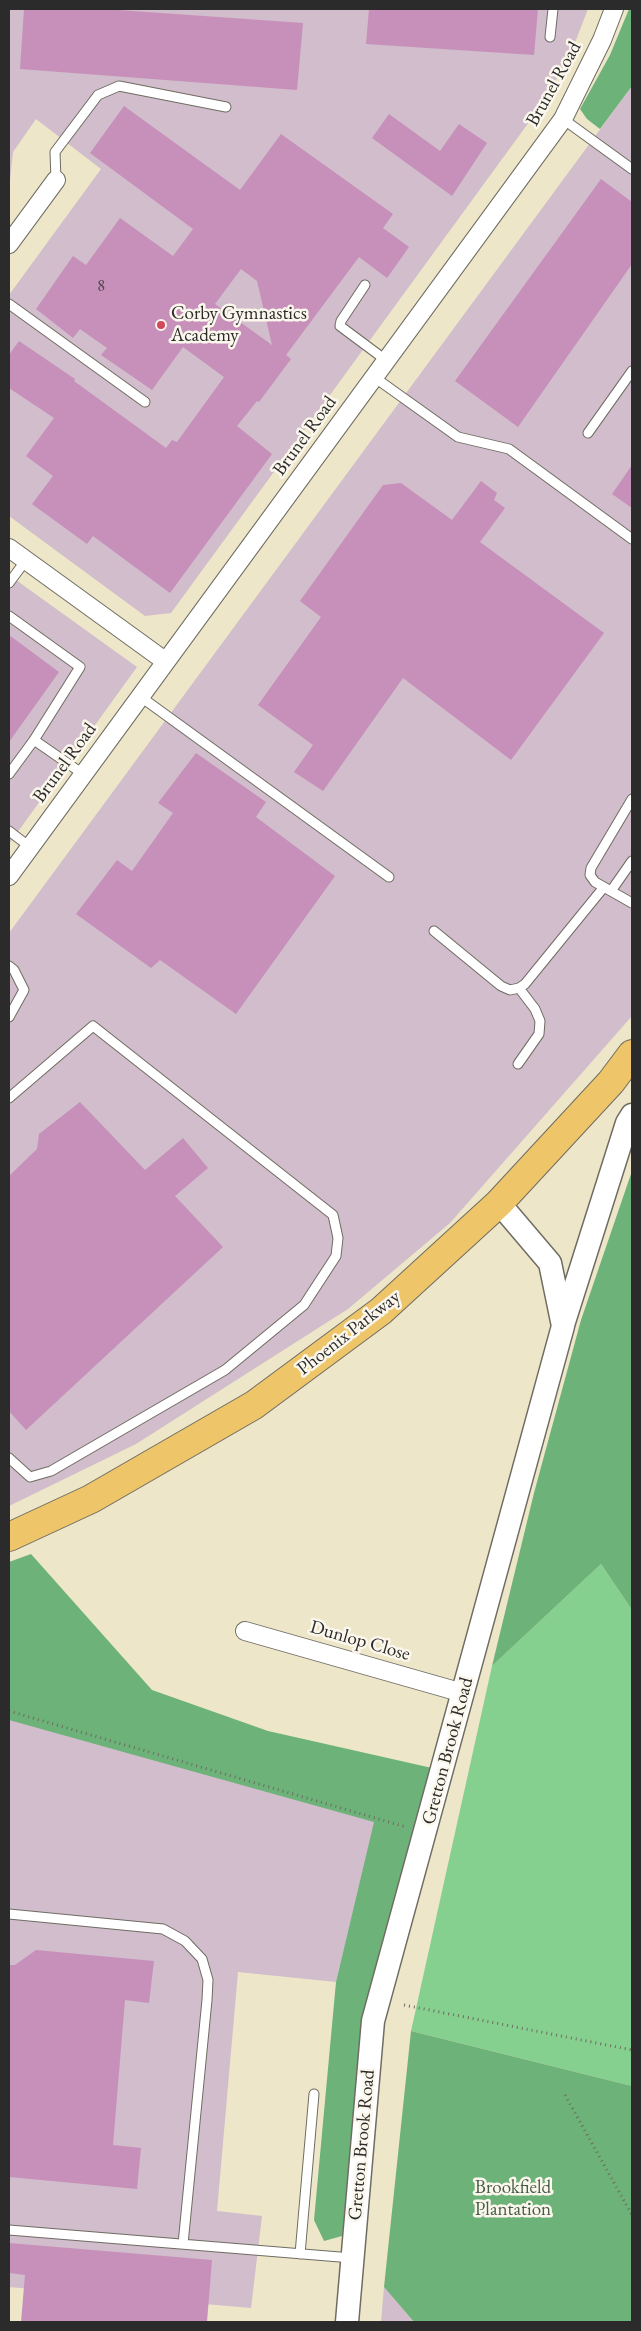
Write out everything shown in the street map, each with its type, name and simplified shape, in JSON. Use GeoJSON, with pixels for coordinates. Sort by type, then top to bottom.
{"type":"FeatureCollection","features":[{"type":"Feature","properties":{"kind":"main road","name":"Phoenix Parkway"},"geometry":{"type":"LineString","coordinates":[[9,1537],[91,1499],[254,1405],[381,1311],[499,1203],[611,1082],[632,1054]]}},
{"type":"Feature","properties":{"kind":"street","name":"Brunel Road"},"geometry":{"type":"LineString","coordinates":[[9,876],[563,119],[602,40],[614,9]]}},
{"type":"Feature","properties":{"kind":"street"},"geometry":{"type":"LineString","coordinates":[[10,238],[56,180]]}},
{"type":"Feature","properties":{"kind":"street"},"geometry":{"type":"LineString","coordinates":[[9,548],[166,661]]}},
{"type":"Feature","properties":{"kind":"street"},"geometry":{"type":"LineString","coordinates":[[563,1326],[632,1115]]}},
{"type":"Feature","properties":{"kind":"street","name":"Gretton Brook Road"},"geometry":{"type":"LineString","coordinates":[[347,2322],[373,2021],[426,1833],[563,1326],[550,1263],[499,1203]]}},
{"type":"Feature","properties":{"kind":"street","name":"Dunlop Close"},"geometry":{"type":"LineString","coordinates":[[245,1631],[464,1692]]}},
{"type":"Feature","properties":{"kind":"lane"},"geometry":{"type":"LineString","coordinates":[[550,38],[553,9]]}},
{"type":"Feature","properties":{"kind":"lane"},"geometry":{"type":"LineString","coordinates":[[56,180],[55,152],[98,95],[119,86],[226,107]]}},
{"type":"Feature","properties":{"kind":"lane"},"geometry":{"type":"LineString","coordinates":[[563,119],[632,169]]}},
{"type":"Feature","properties":{"kind":"lane"},"geometry":{"type":"LineString","coordinates":[[366,284],[341,321],[340,326],[387,361]]}},
{"type":"Feature","properties":{"kind":"lane"},"geometry":{"type":"LineString","coordinates":[[9,304],[145,402]]}},
{"type":"Feature","properties":{"kind":"lane"},"geometry":{"type":"LineString","coordinates":[[588,433],[632,371]]}},
{"type":"Feature","properties":{"kind":"lane"},"geometry":{"type":"LineString","coordinates":[[374,377],[458,438],[508,449],[632,539]]}},
{"type":"Feature","properties":{"kind":"lane"},"geometry":{"type":"LineString","coordinates":[[9,583],[26,560]]}},
{"type":"Feature","properties":{"kind":"lane"},"geometry":{"type":"LineString","coordinates":[[9,616],[80,667],[34,740],[9,774]]}},
{"type":"Feature","properties":{"kind":"lane"},"geometry":{"type":"LineString","coordinates":[[141,697],[389,877]]}},
{"type":"Feature","properties":{"kind":"lane"},"geometry":{"type":"LineString","coordinates":[[34,740],[83,774]]}},
{"type":"Feature","properties":{"kind":"lane"},"geometry":{"type":"LineString","coordinates":[[632,799],[591,868],[590,875],[595,882],[632,903]]}},
{"type":"Feature","properties":{"kind":"lane"},"geometry":{"type":"LineString","coordinates":[[9,831],[30,847]]}},
{"type":"Feature","properties":{"kind":"lane"},"geometry":{"type":"LineString","coordinates":[[434,931],[501,986],[510,990],[519,988],[525,984],[632,861]]}},
{"type":"Feature","properties":{"kind":"lane"},"geometry":{"type":"LineString","coordinates":[[9,966],[14,970],[24,990],[9,1017]]}},
{"type":"Feature","properties":{"kind":"lane"},"geometry":{"type":"LineString","coordinates":[[518,1064],[539,1034],[540,1021],[535,1010],[519,988]]}},
{"type":"Feature","properties":{"kind":"lane"},"geometry":{"type":"LineString","coordinates":[[9,1098],[93,1026],[334,1215],[338,1238],[336,1256],[304,1305],[225,1370],[52,1471],[30,1477],[9,1458]]}},
{"type":"Feature","properties":{"kind":"lane"},"geometry":{"type":"LineString","coordinates":[[9,1914],[163,1929],[185,1941],[202,1960],[208,1980],[208,1993],[183,2244]]}},
{"type":"Feature","properties":{"kind":"lane"},"geometry":{"type":"LineString","coordinates":[[300,2254],[314,2094]]}},
{"type":"Feature","properties":{"kind":"lane"},"geometry":{"type":"LineString","coordinates":[[9,2230],[352,2258]]}},
{"type":"Feature","properties":{"kind":"path"},"geometry":{"type":"LineString","coordinates":[[9,1710],[426,1833]]}},
{"type":"Feature","properties":{"kind":"path"},"geometry":{"type":"LineString","coordinates":[[404,2005],[632,2050]]}},
{"type":"Feature","properties":{"kind":"path"},"geometry":{"type":"LineString","coordinates":[[566,2095],[632,2215]]}},
{"type":"Feature","properties":{"kind":"shaded area"},"geometry":{"type":"Polygon","coordinates":[[[9,9],[588,9],[569,58],[540,107],[171,613],[145,616],[9,516],[9,295],[101,169],[36,119],[13,152],[9,190],[9,9]]]}},
{"type":"Feature","properties":{"kind":"shaded area"},"geometry":{"type":"Polygon","coordinates":[[[632,86],[632,1016],[450,1223],[348,1309],[136,1444],[9,1506],[9,933],[632,86]]]}},
{"type":"Feature","properties":{"kind":"shaded area"},"geometry":{"type":"Polygon","coordinates":[[[9,575],[137,667],[9,844],[9,575]]]}},
{"type":"Feature","properties":{"kind":"shaded area"},"geometry":{"type":"Polygon","coordinates":[[[9,1718],[375,1820],[336,1982],[238,1972],[217,2211],[262,2216],[251,2308],[9,2287],[9,1718]]]}},
{"type":"Feature","properties":{"kind":"shaded area"},"geometry":{"type":"Polygon","coordinates":[[[384,2287],[414,2322],[381,2322],[384,2287]]]}},
{"type":"Feature","properties":{"kind":"green space"},"geometry":{"type":"Polygon","coordinates":[[[629,9],[632,9],[632,86],[600,129],[587,119],[580,109],[610,55],[629,9]]]}},
{"type":"Feature","properties":{"kind":"green space"},"geometry":{"type":"Polygon","coordinates":[[[632,1171],[632,1610],[601,1564],[492,1666],[534,1493],[581,1320],[632,1171]]]}},
{"type":"Feature","properties":{"kind":"green space"},"geometry":{"type":"Polygon","coordinates":[[[31,1554],[152,1690],[268,1731],[432,1768],[374,1977],[342,2236],[324,2241],[314,2220],[336,1982],[374,1822],[9,1720],[9,1562],[31,1554]]]}},
{"type":"Feature","properties":{"kind":"green space"},"geometry":{"type":"Polygon","coordinates":[[[601,1564],[632,1610],[632,2086],[411,2031],[492,1666],[601,1564]]]}},
{"type":"Feature","properties":{"kind":"green space","name":"Brookfield Plantation"},"geometry":{"type":"Polygon","coordinates":[[[411,2031],[632,2086],[632,2322],[414,2322],[384,2287],[411,2031]]]}},
{"type":"Feature","properties":{"kind":"building"},"geometry":{"type":"Polygon","coordinates":[[[24,9],[105,9],[303,23],[297,90],[20,69],[24,9]]]}},
{"type":"Feature","properties":{"kind":"building"},"geometry":{"type":"Polygon","coordinates":[[[369,9],[538,9],[534,55],[366,44],[369,9]]]}},
{"type":"Feature","properties":{"kind":"building"},"geometry":{"type":"Polygon","coordinates":[[[124,106],[240,190],[281,134],[393,214],[383,228],[409,247],[387,278],[359,257],[286,355],[291,359],[259,402],[257,401],[237,426],[272,454],[170,593],[93,536],[87,544],[32,504],[53,476],[26,456],[54,418],[9,388],[9,355],[19,341],[75,379],[74,381],[166,448],[172,440],[177,442],[224,377],[183,347],[152,390],[101,355],[107,348],[80,329],[73,338],[36,309],[73,256],[86,265],[120,218],[173,256],[193,229],[90,153],[124,106]],[[241,269],[215,304],[272,345],[257,281],[241,269]]]}},
{"type":"Feature","properties":{"kind":"building"},"geometry":{"type":"Polygon","coordinates":[[[389,114],[440,151],[459,124],[487,143],[452,196],[372,138],[389,114]]]}},
{"type":"Feature","properties":{"kind":"building"},"geometry":{"type":"Polygon","coordinates":[[[601,179],[632,202],[632,264],[518,427],[455,381],[601,179]]]}},
{"type":"Feature","properties":{"kind":"building"},"geometry":{"type":"Polygon","coordinates":[[[632,465],[632,508],[612,494],[632,465]]]}},
{"type":"Feature","properties":{"kind":"building"},"geometry":{"type":"Polygon","coordinates":[[[481,481],[497,493],[494,500],[505,508],[480,542],[604,633],[511,760],[403,678],[323,791],[294,772],[313,745],[258,705],[321,617],[300,601],[383,485],[401,483],[452,520],[481,481]]]}},
{"type":"Feature","properties":{"kind":"building"},"geometry":{"type":"Polygon","coordinates":[[[9,635],[59,672],[9,742],[9,635]]]}},
{"type":"Feature","properties":{"kind":"building"},"geometry":{"type":"Polygon","coordinates":[[[196,753],[266,802],[256,817],[335,876],[236,1014],[160,960],[151,968],[76,914],[117,860],[132,871],[173,813],[158,803],[196,753]]]}},
{"type":"Feature","properties":{"kind":"building"},"geometry":{"type":"Polygon","coordinates":[[[80,1102],[145,1170],[183,1138],[208,1168],[175,1196],[223,1247],[26,1430],[9,1411],[9,1176],[37,1149],[39,1134],[80,1102]]]}},
{"type":"Feature","properties":{"kind":"building"},"geometry":{"type":"Polygon","coordinates":[[[36,1950],[154,1961],[149,2003],[125,2000],[113,2145],[141,2148],[137,2189],[9,2177],[9,1965],[15,1965],[36,1950]]]}},
{"type":"Feature","properties":{"kind":"building"},"geometry":{"type":"Polygon","coordinates":[[[9,2243],[212,2260],[207,2322],[21,2322],[25,2275],[9,2273],[9,2243]]]}},
{"type":"Feature","properties":{"kind":"place","name":"Corby Gymnastics Academy"},"geometry":{"type":"Point","coordinates":[161,325]}}]}
